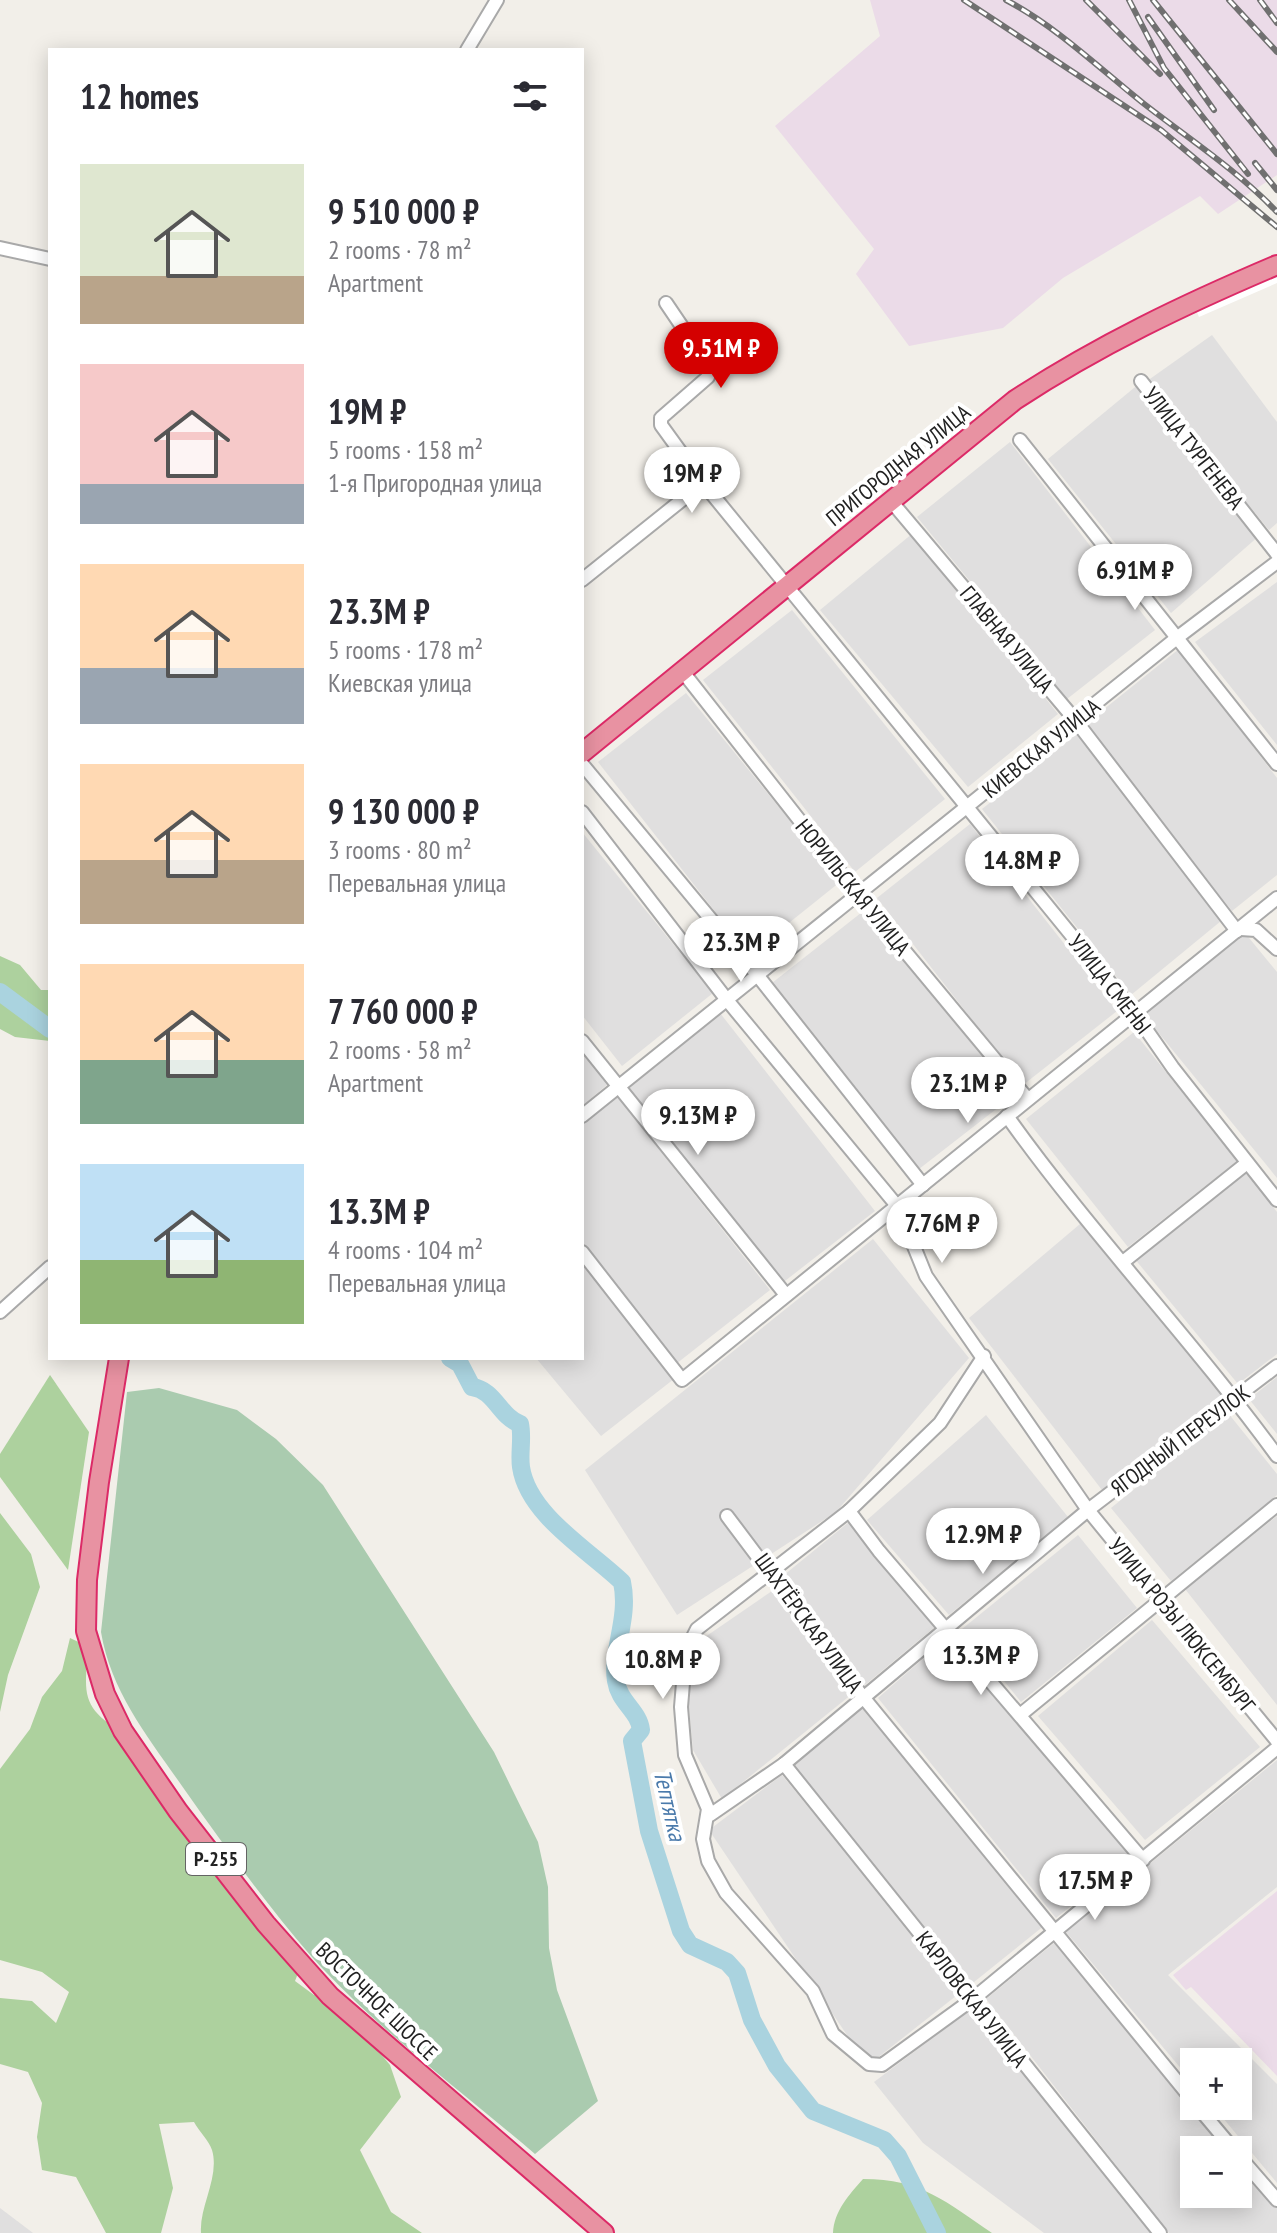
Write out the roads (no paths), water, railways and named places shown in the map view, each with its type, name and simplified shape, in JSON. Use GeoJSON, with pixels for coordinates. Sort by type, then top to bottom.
{"type":"FeatureCollection","features":[{"type":"Feature","properties":{"kind":"highway","name":"ПРИГОРОДНАЯ УЛИЦА"},"geometry":{"type":"LineString","coordinates":[[584,751],[1038,385],[1084,355],[1192,301],[1277,265]]}},
{"type":"Feature","properties":{"kind":"highway","name":"ВОСТОЧНОЕ ШОССЕ"},"geometry":{"type":"LineString","coordinates":[[119,1360],[87,1580],[86,1631],[105,1694],[123,1731],[187,1822],[266,1924],[330,1996],[604,2233]]}},
{"type":"Feature","properties":{"kind":"street"},"geometry":{"type":"LineString","coordinates":[[468,48],[497,0]]}},
{"type":"Feature","properties":{"kind":"street"},"geometry":{"type":"LineString","coordinates":[[0,248],[48,259]]}},
{"type":"Feature","properties":{"kind":"street","name":"УЛИЦА СМЕНЫ"},"geometry":{"type":"LineString","coordinates":[[666,303],[710,368],[708,377],[661,418],[661,425],[741,534],[788,586],[1134,1012],[1277,1200]]}},
{"type":"Feature","properties":{"kind":"street","name":"УЛИЦА ТУРГЕНЕВА"},"geometry":{"type":"LineString","coordinates":[[1141,381],[1277,554]]}},
{"type":"Feature","properties":{"kind":"street"},"geometry":{"type":"LineString","coordinates":[[1020,440],[1277,764]]}},
{"type":"Feature","properties":{"kind":"street"},"geometry":{"type":"LineString","coordinates":[[584,578],[703,483]]}},
{"type":"Feature","properties":{"kind":"street","name":"ГЛАВНАЯ УЛИЦА"},"geometry":{"type":"LineString","coordinates":[[891,501],[1076,721],[1239,930],[1256,930],[1277,949]]}},
{"type":"Feature","properties":{"kind":"street","name":"КИЕВСКАЯ УЛИЦА"},"geometry":{"type":"LineString","coordinates":[[584,1114],[1178,637],[1277,562]]}},
{"type":"Feature","properties":{"kind":"street","name":"НОРИЛЬСКАЯ УЛИЦА"},"geometry":{"type":"LineString","coordinates":[[683,672],[859,896],[1027,1098]]}},
{"type":"Feature","properties":{"kind":"street"},"geometry":{"type":"LineString","coordinates":[[584,766],[758,976],[923,1185]]}},
{"type":"Feature","properties":{"kind":"street","name":"УЛИЦА РОЗЫ ЛЮКСЕМБУРГ"},"geometry":{"type":"LineString","coordinates":[[584,815],[727,1000],[898,1207],[926,1276],[1088,1510],[1277,1741]]}},
{"type":"Feature","properties":{"kind":"street"},"geometry":{"type":"LineString","coordinates":[[584,1255],[682,1380],[1277,898]]}},
{"type":"Feature","properties":{"kind":"street"},"geometry":{"type":"LineString","coordinates":[[584,1043],[786,1295]]}},
{"type":"Feature","properties":{"kind":"street"},"geometry":{"type":"LineString","coordinates":[[1007,1116],[1047,1172],[1235,1398],[1277,1456]]}},
{"type":"Feature","properties":{"kind":"street"},"geometry":{"type":"LineString","coordinates":[[1123,1262],[1247,1163]]}},
{"type":"Feature","properties":{"kind":"street"},"geometry":{"type":"LineString","coordinates":[[0,1312],[48,1269]]}},
{"type":"Feature","properties":{"kind":"street"},"geometry":{"type":"LineString","coordinates":[[984,1356],[940,1423],[849,1511],[704,1622],[688,1647],[681,1707],[685,1755],[710,1815],[703,1845],[726,1893],[813,1991],[833,2034],[869,2064],[888,2063],[973,1999],[1277,1748]]}},
{"type":"Feature","properties":{"kind":"street","name":"ЯГОДНЫЙ ПЕРЕУЛОК"},"geometry":{"type":"LineString","coordinates":[[710,1815],[784,1764],[1088,1510],[1277,1366]]}},
{"type":"Feature","properties":{"kind":"street"},"geometry":{"type":"LineString","coordinates":[[1020,1715],[1277,1505]]}},
{"type":"Feature","properties":{"kind":"street"},"geometry":{"type":"LineString","coordinates":[[849,1511],[873,1545],[1143,1860]]}},
{"type":"Feature","properties":{"kind":"street","name":"ШАХТЁРСКАЯ УЛИЦА"},"geometry":{"type":"LineString","coordinates":[[727,1516],[760,1555],[769,1574],[863,1697],[1180,2084]]}},
{"type":"Feature","properties":{"kind":"street","name":"КАРЛОВСКАЯ УЛИЦА"},"geometry":{"type":"LineString","coordinates":[[784,1764],[1160,2233]]}},
{"type":"Feature","properties":{"kind":"street","name":"ШАХТЁРСКАЯ УЛИЦА"},"geometry":{"type":"LineString","coordinates":[[1209,2120],[1222,2136]]}},
{"type":"Feature","properties":{"kind":"street"},"geometry":{"type":"LineString","coordinates":[[1252,2171],[1277,2200]]}},
{"type":"Feature","properties":{"kind":"waterway","name":"Тептятка"},"geometry":{"type":"LineString","coordinates":[[0,992],[48,1028]]}},
{"type":"Feature","properties":{"kind":"waterway","name":"Тептятка"},"geometry":{"type":"LineString","coordinates":[[453,1360],[460,1364],[472,1387],[486,1393],[520,1424],[521,1467],[535,1501],[562,1531],[622,1582],[624,1608],[616,1658],[616,1681],[641,1730],[632,1741],[649,1831],[681,1931],[690,1945],[727,1962],[737,1973],[752,2020],[777,2066],[813,2111],[884,2140],[898,2156],[937,2233]]}},
{"type":"Feature","properties":{"kind":"railway"},"geometry":{"type":"LineString","coordinates":[[964,0],[1161,130],[1277,227]]}},
{"type":"Feature","properties":{"kind":"railway"},"geometry":{"type":"LineString","coordinates":[[1006,0],[1060,35],[1229,169],[1277,212]]}},
{"type":"Feature","properties":{"kind":"railway"},"geometry":{"type":"LineString","coordinates":[[1086,0],[1160,74]]}},
{"type":"Feature","properties":{"kind":"railway"},"geometry":{"type":"LineString","coordinates":[[1129,0],[1164,68],[1248,174]]}},
{"type":"Feature","properties":{"kind":"railway"},"geometry":{"type":"LineString","coordinates":[[1153,0],[1277,154]]}},
{"type":"Feature","properties":{"kind":"railway"},"geometry":{"type":"LineString","coordinates":[[1229,0],[1277,52]]}},
{"type":"Feature","properties":{"kind":"railway"},"geometry":{"type":"LineString","coordinates":[[1260,0],[1277,23]]}},
{"type":"Feature","properties":{"kind":"railway"},"geometry":{"type":"LineString","coordinates":[[1148,17],[1214,110]]}},
{"type":"Feature","properties":{"kind":"railway"},"geometry":{"type":"LineString","coordinates":[[1255,163],[1277,190]]}}]}
